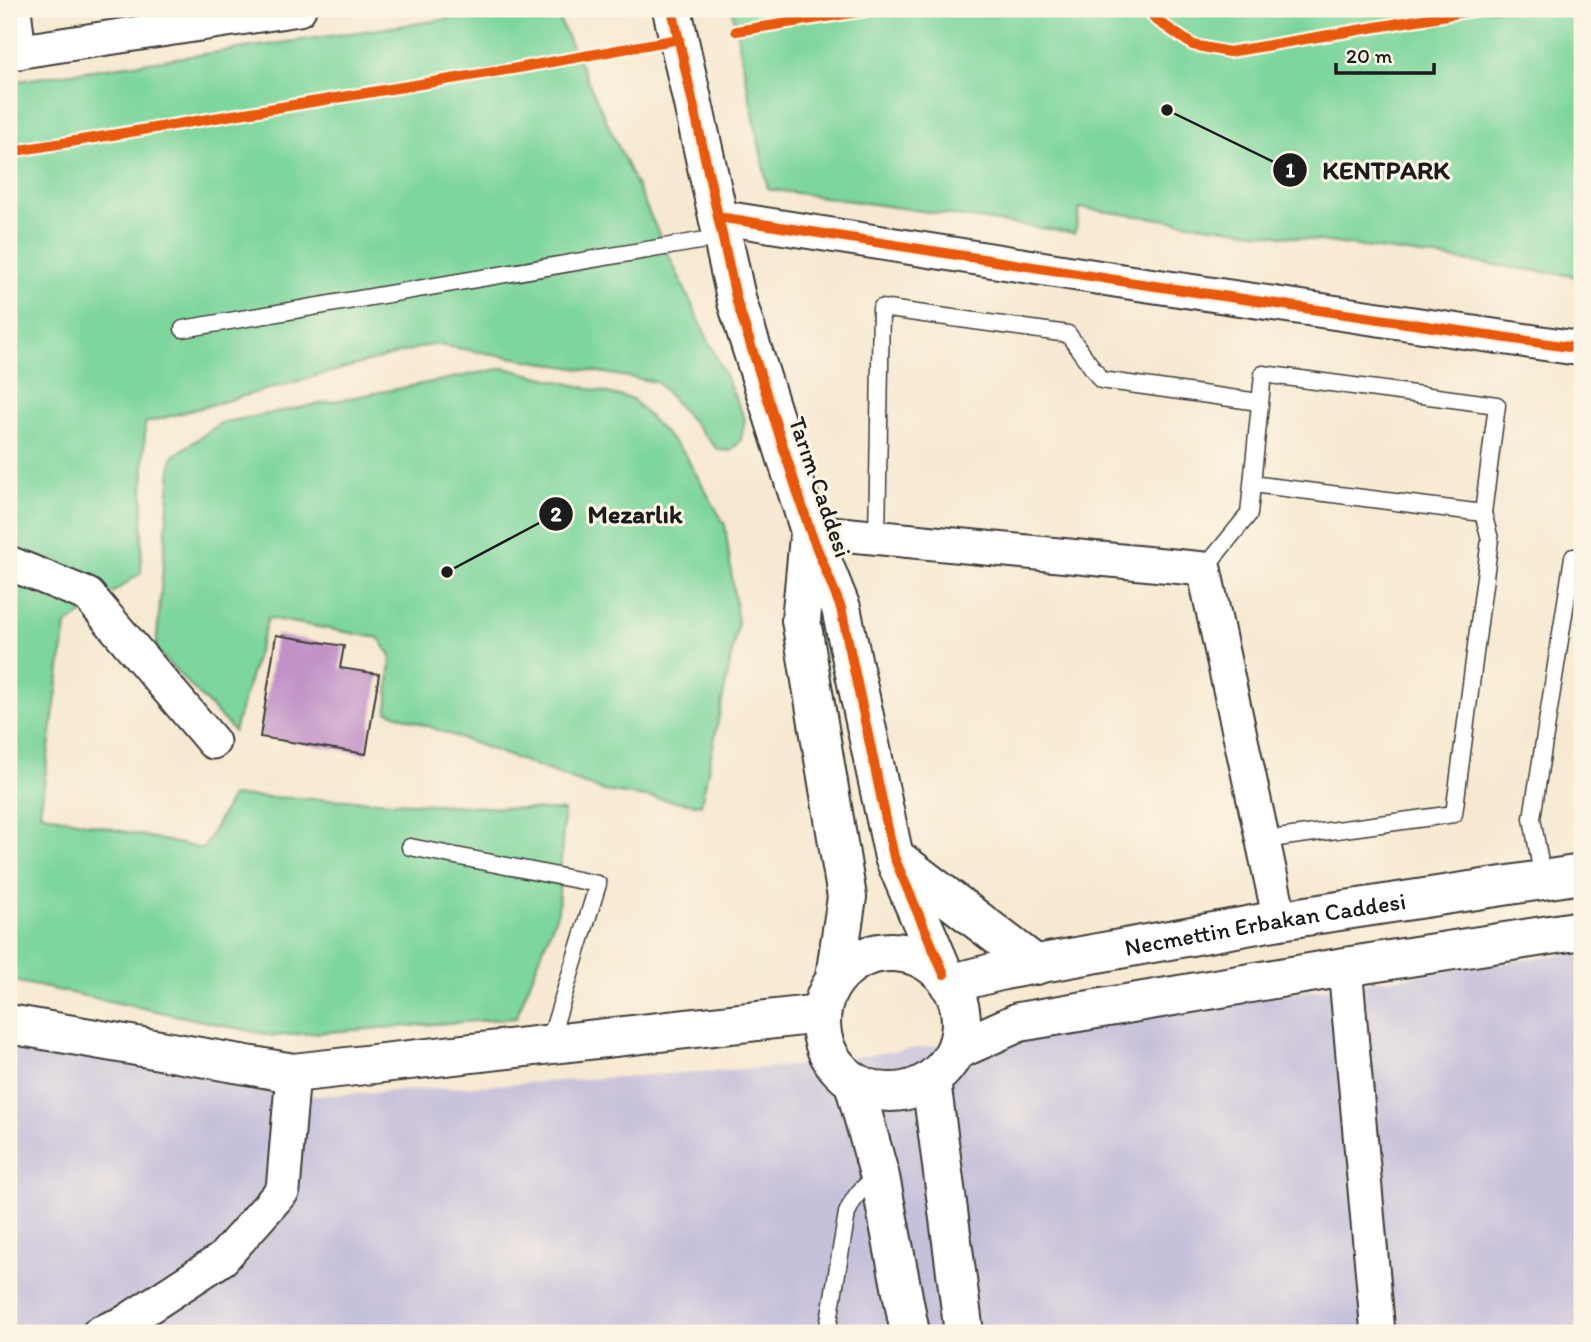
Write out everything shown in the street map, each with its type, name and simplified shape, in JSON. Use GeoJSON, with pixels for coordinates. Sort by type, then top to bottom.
{"type":"FeatureCollection","features":[{"type":"Feature","properties":{"kind":"street"},"geometry":{"type":"LineString","coordinates":[[14,9],[14,53],[299,9]]}},
{"type":"Feature","properties":{"kind":"street","name":"Tarım Caddesi"},"geometry":{"type":"LineString","coordinates":[[672,9],[737,302],[810,531],[841,608],[894,857],[946,979]]}},
{"type":"Feature","properties":{"kind":"street"},"geometry":{"type":"LineString","coordinates":[[721,227],[1128,282],[1582,349]]}},
{"type":"Feature","properties":{"kind":"street"},"geometry":{"type":"LineString","coordinates":[[810,531],[1204,569],[1280,920]]}},
{"type":"Feature","properties":{"kind":"street","name":"Tarım Caddesi"},"geometry":{"type":"LineString","coordinates":[[810,531],[801,621],[847,897],[835,976]]}},
{"type":"Feature","properties":{"kind":"street"},"geometry":{"type":"LineString","coordinates":[[9,563],[88,595],[213,742]]}},
{"type":"Feature","properties":{"kind":"street"},"geometry":{"type":"LineString","coordinates":[[894,857],[1036,965]]}},
{"type":"Feature","properties":{"kind":"street","name":"Necmettin Erbakan Caddesi"},"geometry":{"type":"LineString","coordinates":[[946,979],[1280,920],[1582,874]]}},
{"type":"Feature","properties":{"kind":"street"},"geometry":{"type":"LineString","coordinates":[[854,1083],[893,1094],[931,1082],[957,1050],[1019,1022],[1582,930]]}},
{"type":"Feature","properties":{"kind":"street"},"geometry":{"type":"LineString","coordinates":[[1190,937],[1200,992]]}},
{"type":"Feature","properties":{"kind":"street"},"geometry":{"type":"LineString","coordinates":[[910,1333],[880,1177],[854,1083],[827,1053],[820,1014],[835,976],[869,954],[909,953],[946,979],[962,1010],[957,1050]]}},
{"type":"Feature","properties":{"kind":"street"},"geometry":{"type":"LineString","coordinates":[[1345,967],[1378,1333]]}},
{"type":"Feature","properties":{"kind":"street"},"geometry":{"type":"LineString","coordinates":[[9,1024],[293,1073],[820,1014]]}},
{"type":"Feature","properties":{"kind":"street"},"geometry":{"type":"LineString","coordinates":[[99,1333],[124,1324],[222,1259],[283,1190],[293,1073]]}},
{"type":"Feature","properties":{"kind":"street"},"geometry":{"type":"LineString","coordinates":[[931,1082],[964,1333]]}},
{"type":"Feature","properties":{"kind":"lane"},"geometry":{"type":"LineString","coordinates":[[183,329],[721,227]]}},
{"type":"Feature","properties":{"kind":"lane"},"geometry":{"type":"LineString","coordinates":[[877,537],[881,308],[1068,334],[1101,380],[1259,402]]}},
{"type":"Feature","properties":{"kind":"lane"},"geometry":{"type":"LineString","coordinates":[[1204,569],[1249,514],[1263,374],[1497,405],[1483,513],[1490,539],[1454,814],[1263,841]]}},
{"type":"Feature","properties":{"kind":"lane"},"geometry":{"type":"LineString","coordinates":[[1252,484],[1483,513]]}},
{"type":"Feature","properties":{"kind":"lane"},"geometry":{"type":"LineString","coordinates":[[1543,880],[1532,818],[1573,557]]}},
{"type":"Feature","properties":{"kind":"lane"},"geometry":{"type":"LineString","coordinates":[[410,847],[598,884],[549,1045]]}},
{"type":"Feature","properties":{"kind":"lane"},"geometry":{"type":"LineString","coordinates":[[827,1333],[848,1213],[859,1191],[868,1182],[880,1177]]}},
{"type":"Feature","properties":{"kind":"shaded area"},"geometry":{"type":"Polygon","coordinates":[[[1582,951],[1582,1333],[9,1333],[9,1038],[317,1096],[794,1066],[1582,951]]]}},
{"type":"Feature","properties":{"kind":"green space"},"geometry":{"type":"Polygon","coordinates":[[[518,9],[548,9],[558,17],[745,419],[741,440],[731,451],[718,450],[657,382],[433,344],[145,423],[141,573],[66,625],[40,813],[203,849],[232,796],[564,811],[558,911],[516,1018],[274,1036],[9,980],[9,82],[518,9]]]}},
{"type":"Feature","properties":{"kind":"green space"},"geometry":{"type":"Polygon","coordinates":[[[732,9],[1582,9],[1582,277],[1080,208],[1075,233],[768,189],[732,9]]]}},
{"type":"Feature","properties":{"kind":"green space"},"geometry":{"type":"Polygon","coordinates":[[[504,368],[632,399],[684,453],[725,525],[738,623],[701,805],[604,791],[387,711],[391,656],[379,638],[268,618],[234,731],[156,650],[172,457],[221,423],[504,368]]]}},
{"type":"Feature","properties":{"kind":"building"},"geometry":{"type":"Polygon","coordinates":[[[276,635],[344,646],[340,668],[379,674],[366,754],[260,737],[276,635]]]}},
{"type":"Feature","properties":{"kind":"cycle path"},"geometry":{"type":"LineString","coordinates":[[672,9],[737,302],[810,531],[841,608],[894,857],[944,974]]}},
{"type":"Feature","properties":{"kind":"cycle path"},"geometry":{"type":"LineString","coordinates":[[736,31],[877,9]]}},
{"type":"Feature","properties":{"kind":"cycle path"},"geometry":{"type":"LineString","coordinates":[[1147,9],[1155,19],[1193,45],[1229,52],[1482,9]]}},
{"type":"Feature","properties":{"kind":"cycle path"},"geometry":{"type":"LineString","coordinates":[[9,152],[679,39]]}},
{"type":"Feature","properties":{"kind":"cycle path"},"geometry":{"type":"LineString","coordinates":[[718,217],[1128,282],[1582,349]]}},
{"type":"Feature","properties":{"kind":"place","name":"KENTPARK"},"geometry":{"type":"Point","coordinates":[1167,110]}},
{"type":"Feature","properties":{"kind":"place","name":"Mezarlık"},"geometry":{"type":"Point","coordinates":[447,572]}}]}
